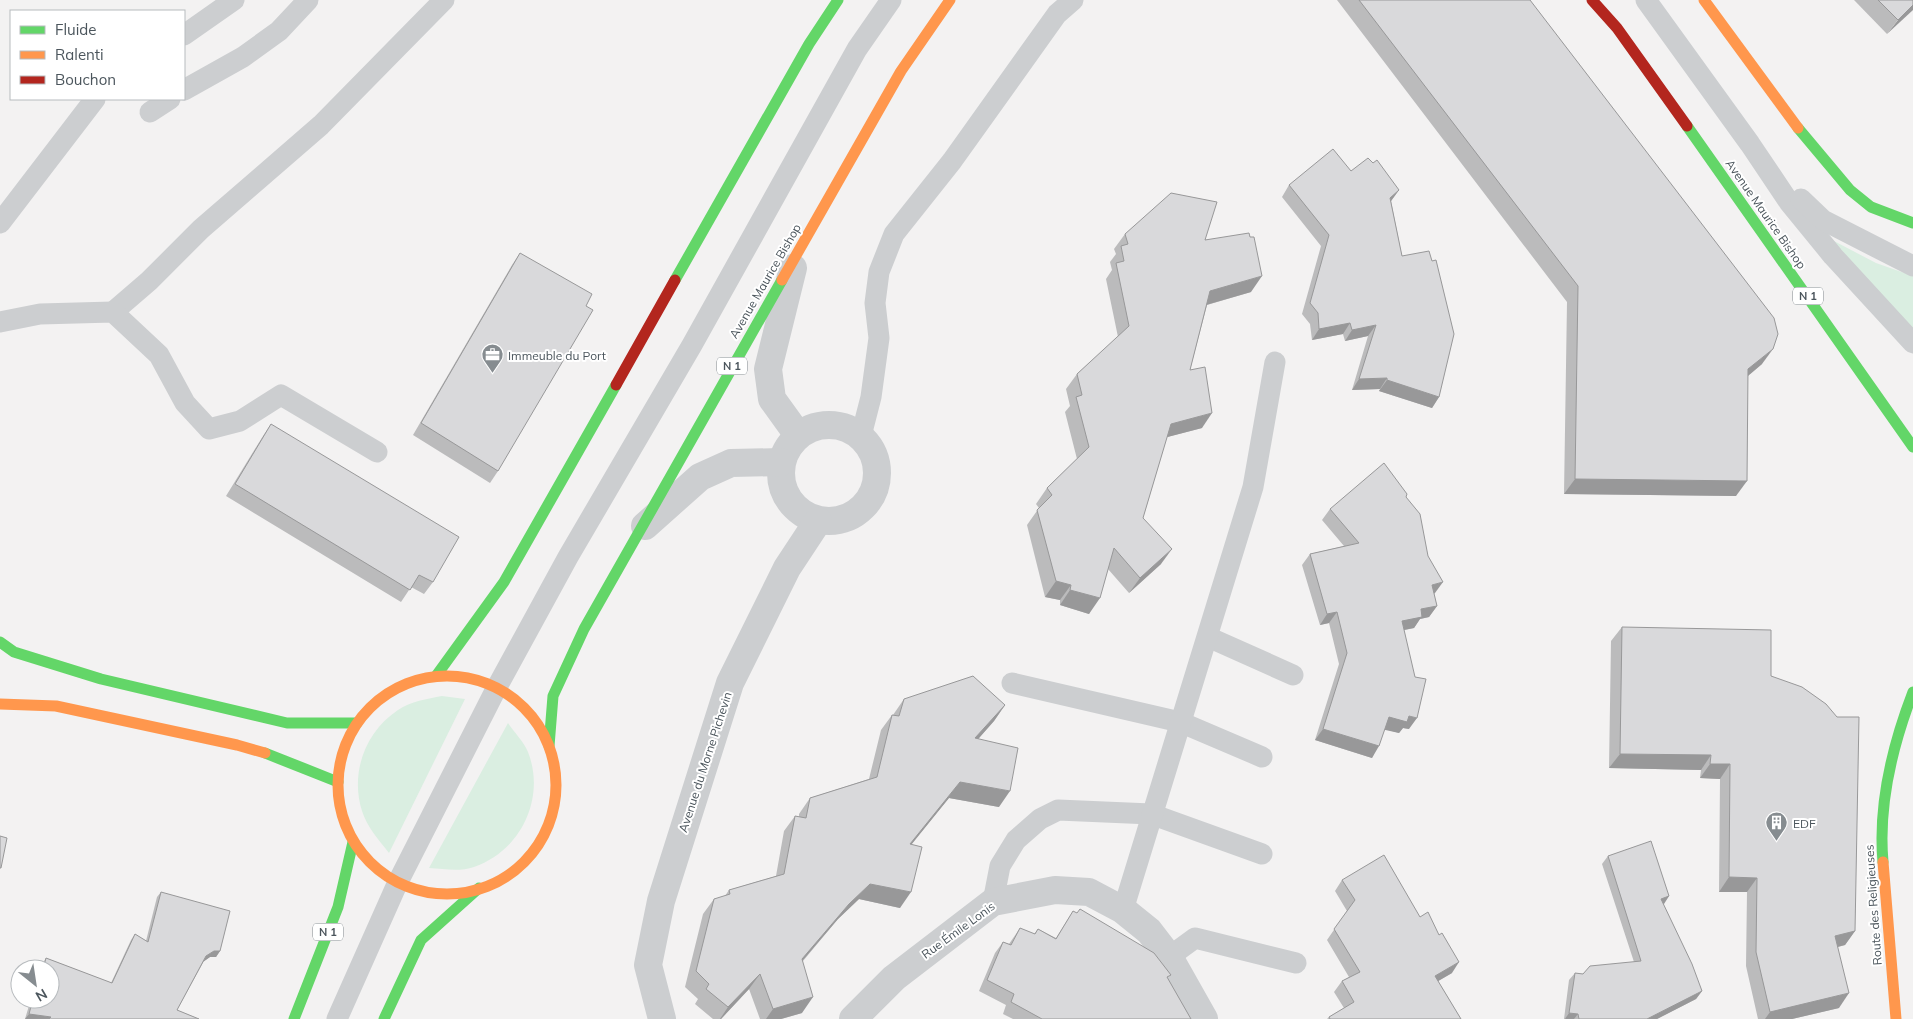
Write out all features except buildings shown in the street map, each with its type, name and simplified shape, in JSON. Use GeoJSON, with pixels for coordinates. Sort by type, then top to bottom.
{"type":"FeatureCollection","features":[{"type":"Feature","properties":{"kind":"main road"},"geometry":{"type":"LineString","coordinates":[[436,676],[504,582],[804,52],[838,0]]}},
{"type":"Feature","properties":{"kind":"main road","name":"Avenue Maurice Bishop"},"geometry":{"type":"LineString","coordinates":[[549,746],[553,696],[584,629],[901,71],[950,0]]}},
{"type":"Feature","properties":{"kind":"main road","name":"Avenue Maurice Bishop"},"geometry":{"type":"LineString","coordinates":[[1592,0],[1617,28],[1910,443],[1913,455]]}},
{"type":"Feature","properties":{"kind":"main road"},"geometry":{"type":"LineString","coordinates":[[1704,0],[1792,120],[1850,190],[1871,207],[1913,223]]}},
{"type":"Feature","properties":{"kind":"main road"},"geometry":{"type":"LineString","coordinates":[[0,642],[14,652],[101,679],[278,721],[287,723],[357,723]]}},
{"type":"Feature","properties":{"kind":"main road"},"geometry":{"type":"LineString","coordinates":[[436,676],[470,678],[497,687],[519,702],[537,722],[549,746],[557,781],[552,816],[536,848],[512,873],[479,888],[454,894],[428,892],[398,882],[367,860],[353,842],[341,814],[338,782],[343,751],[357,723],[379,700],[406,683],[436,676]]}},
{"type":"Feature","properties":{"kind":"main road","name":"Route des Religieuses"},"geometry":{"type":"LineString","coordinates":[[1896,1019],[1881,840],[1883,815],[1903,724],[1913,692]]}},
{"type":"Feature","properties":{"kind":"main road"},"geometry":{"type":"LineString","coordinates":[[0,704],[56,706],[237,745],[281,758],[338,782]]}},
{"type":"Feature","properties":{"kind":"main road"},"geometry":{"type":"LineString","coordinates":[[1895,760],[1907,747]]}},
{"type":"Feature","properties":{"kind":"main road","name":"N 1"},"geometry":{"type":"LineString","coordinates":[[294,1019],[338,907],[353,842]]}},
{"type":"Feature","properties":{"kind":"main road"},"geometry":{"type":"LineString","coordinates":[[384,1019],[421,940],[479,888]]}},
{"type":"Feature","properties":{"kind":"street"},"geometry":{"type":"LineString","coordinates":[[796,253],[768,369],[772,399],[798,435]]}},
{"type":"Feature","properties":{"kind":"street"},"geometry":{"type":"LineString","coordinates":[[830,424],[846,428],[861,436],[872,449],[877,465],[877,482],[872,497],[862,510],[849,518],[834,522],[818,521],[804,516],[788,499],[780,478],[781,462],[788,448],[798,435],[813,427],[830,424]]}},
{"type":"Feature","properties":{"kind":"street"},"geometry":{"type":"LineString","coordinates":[[638,532],[700,477],[732,463],[781,462]]}},
{"type":"Feature","properties":{"kind":"street","name":"Avenue du Morne Pichevin"},"geometry":{"type":"LineString","coordinates":[[662,1019],[648,965],[661,901],[730,683],[787,568],[818,521]]}},
{"type":"Feature","properties":{"kind":"street","name":"Rue Émile Lonis"},"geometry":{"type":"LineString","coordinates":[[853,1019],[894,978],[993,902],[1055,890],[1089,892],[1123,910],[1149,931],[1169,957],[1204,1019]]}},
{"type":"Feature","properties":{"kind":"lane"},"geometry":{"type":"LineString","coordinates":[[185,34],[234,0]]}},
{"type":"Feature","properties":{"kind":"lane"},"geometry":{"type":"LineString","coordinates":[[185,89],[243,57],[278,31],[308,0]]}},
{"type":"Feature","properties":{"kind":"lane"},"geometry":{"type":"LineString","coordinates":[[0,322],[40,314],[113,312],[149,281],[202,229],[321,125],[444,0]]}},
{"type":"Feature","properties":{"kind":"lane"},"geometry":{"type":"LineString","coordinates":[[338,1019],[398,882],[497,687],[568,557],[692,345],[857,49],[891,0]]}},
{"type":"Feature","properties":{"kind":"lane"},"geometry":{"type":"LineString","coordinates":[[861,436],[871,397],[879,338],[875,303],[879,272],[894,234],[915,204],[952,161],[1057,14],[1073,0]]}},
{"type":"Feature","properties":{"kind":"lane"},"geometry":{"type":"LineString","coordinates":[[1646,0],[1750,144],[1789,202],[1833,256],[1913,343]]}},
{"type":"Feature","properties":{"kind":"lane"},"geometry":{"type":"LineString","coordinates":[[0,222],[94,100]]}},
{"type":"Feature","properties":{"kind":"lane"},"geometry":{"type":"LineString","coordinates":[[150,112],[168,100]]}},
{"type":"Feature","properties":{"kind":"lane"},"geometry":{"type":"LineString","coordinates":[[1750,144],[1796,196],[1823,220],[1913,266]]}},
{"type":"Feature","properties":{"kind":"lane"},"geometry":{"type":"LineString","coordinates":[[113,312],[159,355],[185,403],[209,429],[240,421],[281,395],[377,452]]}},
{"type":"Feature","properties":{"kind":"lane"},"geometry":{"type":"LineString","coordinates":[[1123,910],[1253,487],[1275,362]]}},
{"type":"Feature","properties":{"kind":"lane"},"geometry":{"type":"LineString","coordinates":[[1208,637],[1293,675]]}},
{"type":"Feature","properties":{"kind":"lane"},"geometry":{"type":"LineString","coordinates":[[1012,683],[1180,722],[1262,757]]}},
{"type":"Feature","properties":{"kind":"lane"},"geometry":{"type":"LineString","coordinates":[[993,902],[1000,866],[1016,840],[1040,819],[1058,810],[1151,814],[1262,854]]}},
{"type":"Feature","properties":{"kind":"lane"},"geometry":{"type":"LineString","coordinates":[[1169,957],[1195,938],[1296,963]]}},
{"type":"Feature","properties":{"kind":"green space"},"geometry":{"type":"Polygon","coordinates":[[[1832,240],[1876,263],[1913,276],[1913,331],[1832,240]]]}},
{"type":"Feature","properties":{"kind":"green space"},"geometry":{"type":"Polygon","coordinates":[[[442,696],[465,699],[389,853],[370,828],[362,811],[358,782],[363,754],[377,730],[386,719],[398,710],[414,702],[442,696]]]}},
{"type":"Feature","properties":{"kind":"green space"},"geometry":{"type":"Polygon","coordinates":[[[508,723],[526,748],[533,769],[534,787],[525,821],[505,849],[491,859],[474,867],[463,869],[429,868],[508,723]]]}},
{"type":"Feature","properties":{"kind":"traffic: fast"},"geometry":{"type":"LineString","coordinates":[[675,280],[809,44],[838,0]]}},
{"type":"Feature","properties":{"kind":"traffic: fast"},"geometry":{"type":"LineString","coordinates":[[1687,126],[1913,447]]}},
{"type":"Feature","properties":{"kind":"traffic: fast"},"geometry":{"type":"LineString","coordinates":[[1798,128],[1850,190],[1871,207],[1913,223]]}},
{"type":"Feature","properties":{"kind":"traffic: fast"},"geometry":{"type":"LineString","coordinates":[[549,746],[553,696],[584,629],[782,280]]}},
{"type":"Feature","properties":{"kind":"traffic: fast"},"geometry":{"type":"LineString","coordinates":[[436,676],[504,582],[616,385]]}},
{"type":"Feature","properties":{"kind":"traffic: fast"},"geometry":{"type":"LineString","coordinates":[[0,642],[14,652],[101,679],[287,723],[357,723]]}},
{"type":"Feature","properties":{"kind":"traffic: fast"},"geometry":{"type":"LineString","coordinates":[[1883,862],[1882,841],[1885,797],[1893,754],[1913,692]]}},
{"type":"Feature","properties":{"kind":"traffic: fast"},"geometry":{"type":"LineString","coordinates":[[265,753],[338,782]]}},
{"type":"Feature","properties":{"kind":"traffic: fast"},"geometry":{"type":"LineString","coordinates":[[294,1019],[338,907],[353,842]]}},
{"type":"Feature","properties":{"kind":"traffic: fast"},"geometry":{"type":"LineString","coordinates":[[384,1019],[421,940],[479,888]]}},
{"type":"Feature","properties":{"kind":"traffic: slow"},"geometry":{"type":"LineString","coordinates":[[782,280],[901,71],[950,0]]}},
{"type":"Feature","properties":{"kind":"traffic: slow"},"geometry":{"type":"LineString","coordinates":[[1704,0],[1798,128]]}},
{"type":"Feature","properties":{"kind":"traffic: slow"},"geometry":{"type":"LineString","coordinates":[[447,676],[468,678],[489,685],[498,689],[524,708],[543,734],[547,743],[554,764],[556,785],[554,806],[547,827],[543,836],[524,862],[498,881],[489,885],[468,892],[447,894],[426,892],[405,885],[396,881],[370,862],[351,836],[347,827],[340,806],[338,785],[340,764],[347,743],[351,734],[370,708],[396,689],[405,685],[426,678],[447,676]]}},
{"type":"Feature","properties":{"kind":"traffic: slow"},"geometry":{"type":"LineString","coordinates":[[0,704],[56,706],[237,745],[265,753]]}},
{"type":"Feature","properties":{"kind":"traffic: slow"},"geometry":{"type":"LineString","coordinates":[[1883,862],[1896,1019]]}},
{"type":"Feature","properties":{"kind":"traffic: jam"},"geometry":{"type":"LineString","coordinates":[[1592,0],[1617,28],[1687,126]]}},
{"type":"Feature","properties":{"kind":"traffic: jam"},"geometry":{"type":"LineString","coordinates":[[616,385],[675,280]]}},
{"type":"Feature","properties":{"kind":"place","name":"Immeuble du Port"},"geometry":{"type":"Point","coordinates":[492,374]}},
{"type":"Feature","properties":{"kind":"place","name":"EDF"},"geometry":{"type":"Point","coordinates":[1777,842]}}]}
